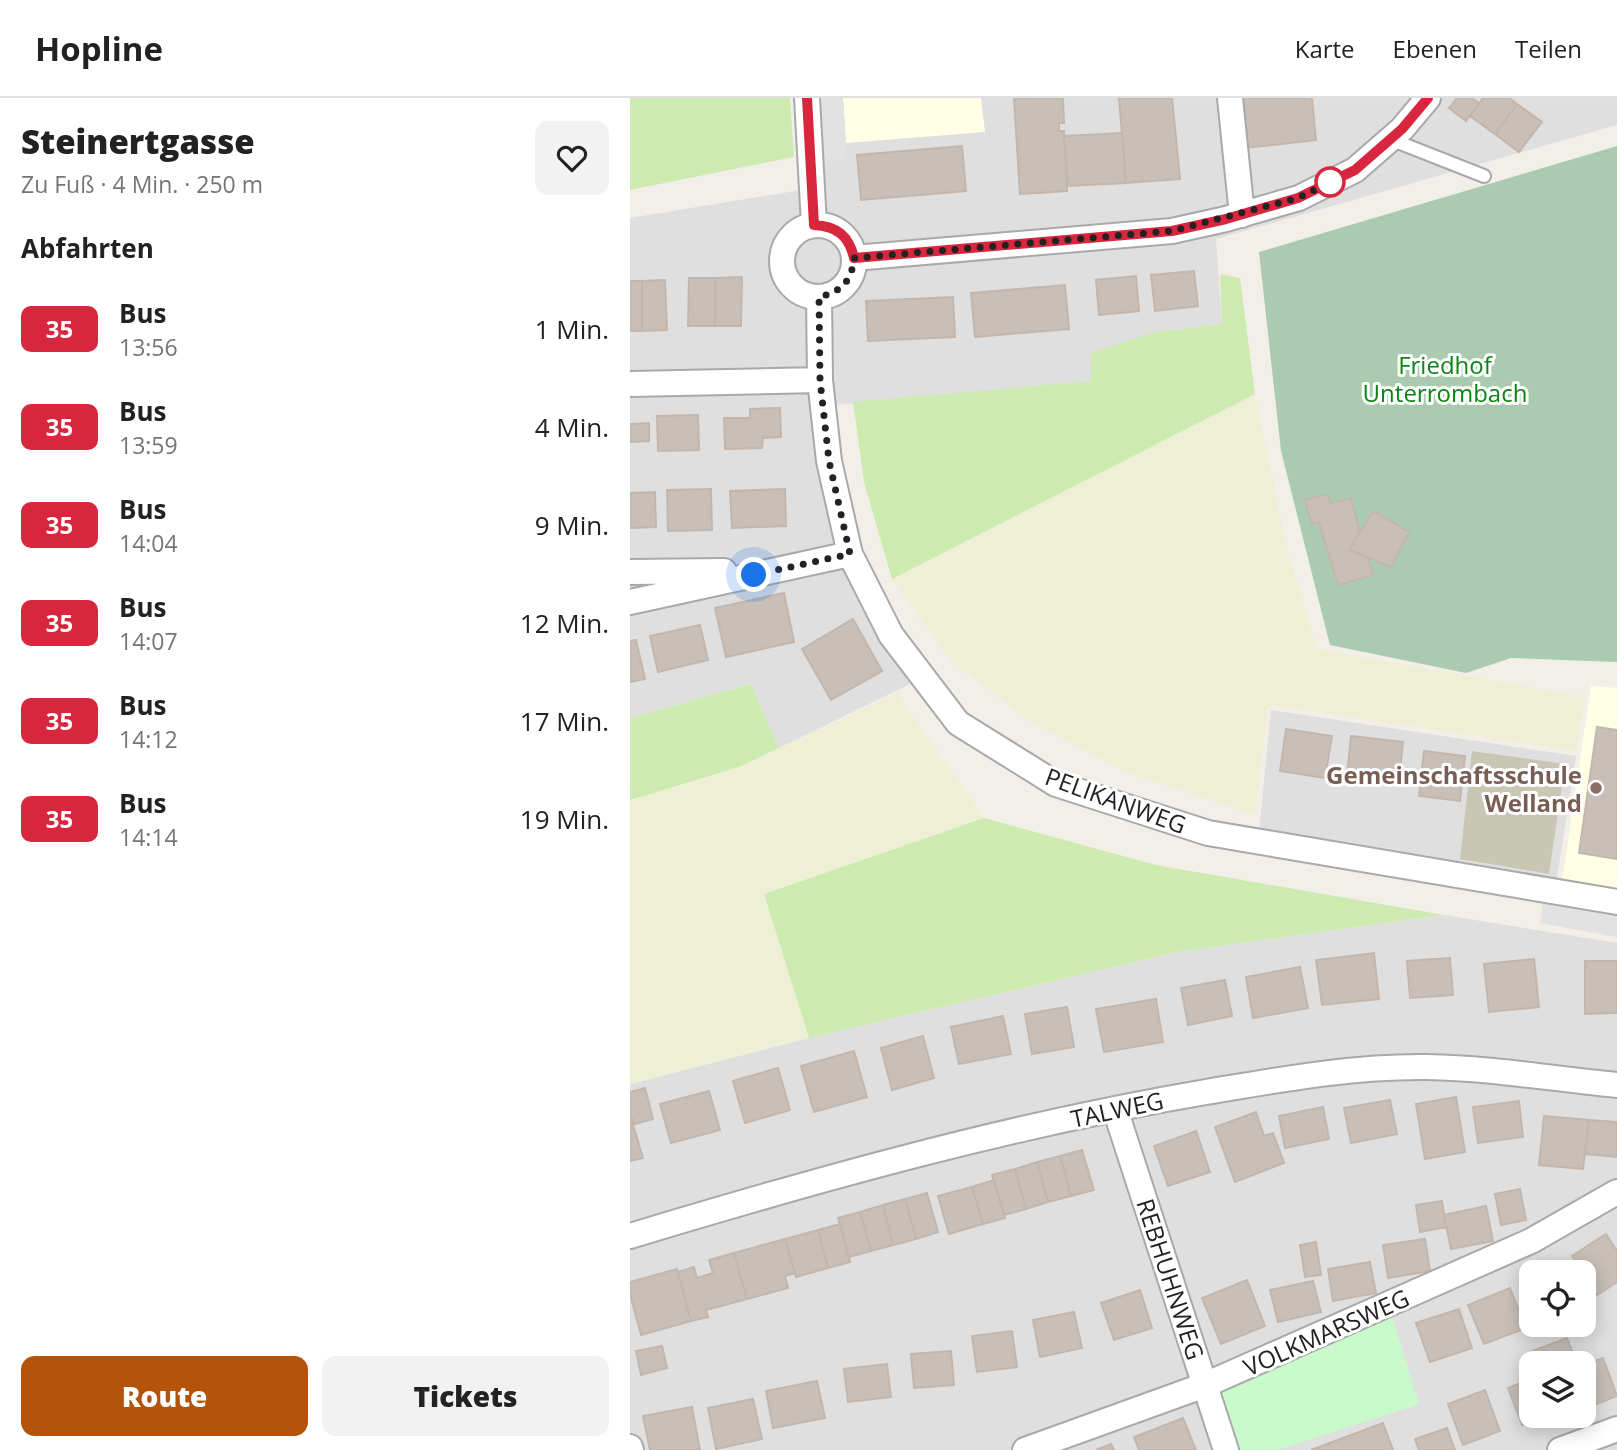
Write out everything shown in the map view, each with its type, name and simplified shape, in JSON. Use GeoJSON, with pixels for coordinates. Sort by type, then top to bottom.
{"type":"FeatureCollection","features":[{"type":"Feature","properties":{"kind":"street"},"geometry":{"type":"LineString","coordinates":[[807,98],[814,225]]}},
{"type":"Feature","properties":{"kind":"street"},"geometry":{"type":"LineString","coordinates":[[1230,98],[1242,215]]}},
{"type":"Feature","properties":{"kind":"street"},"geometry":{"type":"LineString","coordinates":[[854,258],[1172,231],[1242,215],[1298,198],[1355,170],[1391,139],[1428,98]]}},
{"type":"Feature","properties":{"kind":"street"},"geometry":{"type":"LineString","coordinates":[[814,225],[837,230],[846,237],[854,258],[853,270],[841,289],[819,297],[808,296],[791,285],[782,264],[787,242],[794,234],[814,225]]}},
{"type":"Feature","properties":{"kind":"street","name":"PELIKANWEG"},"geometry":{"type":"LineString","coordinates":[[819,297],[820,380],[829,461],[850,554],[891,635],[958,723],[1056,784],[1209,833],[1617,902]]}},
{"type":"Feature","properties":{"kind":"street"},"geometry":{"type":"LineString","coordinates":[[630,384],[820,380]]}},
{"type":"Feature","properties":{"kind":"street"},"geometry":{"type":"LineString","coordinates":[[630,602],[850,554]]}},
{"type":"Feature","properties":{"kind":"street"},"geometry":{"type":"LineString","coordinates":[[630,572],[779,570]]}},
{"type":"Feature","properties":{"kind":"street","name":"TALWEG"},"geometry":{"type":"LineString","coordinates":[[630,1236],[848,1174],[1115,1109],[1269,1081],[1427,1067],[1617,1085]]}},
{"type":"Feature","properties":{"kind":"street","name":"REBHUHNWEG"},"geometry":{"type":"LineString","coordinates":[[1115,1109],[1226,1450]]}},
{"type":"Feature","properties":{"kind":"street","name":"VOLKMARSWEG"},"geometry":{"type":"LineString","coordinates":[[1025,1450],[1205,1385],[1531,1241],[1617,1192]]}},
{"type":"Feature","properties":{"kind":"street"},"geometry":{"type":"LineString","coordinates":[[1560,1450],[1617,1429]]}},
{"type":"Feature","properties":{"kind":"lane"},"geometry":{"type":"LineString","coordinates":[[1391,139],[1484,176]]}},
{"type":"Feature","properties":{"kind":"shaded area"},"geometry":{"type":"Polygon","coordinates":[[[807,98],[1617,98],[1617,125],[1216,239],[1222,324],[1155,332],[1091,381],[814,407],[822,470],[912,683],[779,748],[751,684],[630,718],[630,218],[795,191],[813,179],[807,98]]]}},
{"type":"Feature","properties":{"kind":"shaded area"},"geometry":{"type":"Polygon","coordinates":[[[807,98],[843,98],[847,159],[812,161],[807,98]]]}},
{"type":"Feature","properties":{"kind":"shaded area"},"geometry":{"type":"Polygon","coordinates":[[[843,98],[981,98],[985,132],[846,143],[843,98]]]}},
{"type":"Feature","properties":{"kind":"shaded area"},"geometry":{"type":"Polygon","coordinates":[[[1255,394],[1288,553],[1317,649],[1585,697],[1576,751],[1268,705],[1255,814],[1126,772],[1033,723],[951,661],[892,579],[1255,394]]]}},
{"type":"Feature","properties":{"kind":"shaded area","name":"Gemeinschaftsschule Welland"},"geometry":{"type":"Polygon","coordinates":[[[1591,686],[1617,688],[1617,897],[1561,887],[1591,686]]]}},
{"type":"Feature","properties":{"kind":"shaded area"},"geometry":{"type":"Polygon","coordinates":[[[897,693],[984,818],[764,894],[809,1038],[630,1084],[630,800],[739,767],[897,693]]]}},
{"type":"Feature","properties":{"kind":"shaded area"},"geometry":{"type":"Polygon","coordinates":[[[1271,710],[1576,756],[1556,884],[1259,832],[1271,710]]]}},
{"type":"Feature","properties":{"kind":"shaded area"},"geometry":{"type":"Polygon","coordinates":[[[1472,751],[1565,764],[1549,874],[1460,859],[1472,751]]]}},
{"type":"Feature","properties":{"kind":"shaded area"},"geometry":{"type":"Polygon","coordinates":[[[1545,889],[1617,902],[1617,937],[1540,923],[1545,889]]]}},
{"type":"Feature","properties":{"kind":"shaded area"},"geometry":{"type":"Polygon","coordinates":[[[1444,915],[1617,943],[1617,1450],[630,1450],[630,1084],[809,1038],[1177,952],[1444,915]]]}},
{"type":"Feature","properties":{"kind":"green space"},"geometry":{"type":"Polygon","coordinates":[[[630,98],[790,98],[794,157],[630,190],[630,98]]]}},
{"type":"Feature","properties":{"kind":"green space","name":"Friedhof Unterrombach"},"geometry":{"type":"Polygon","coordinates":[[[1617,146],[1617,662],[1511,658],[1466,673],[1330,645],[1281,451],[1259,252],[1617,146]]]}},
{"type":"Feature","properties":{"kind":"green space"},"geometry":{"type":"Polygon","coordinates":[[[1220,274],[1240,278],[1255,394],[892,579],[864,482],[853,402],[1091,381],[1091,353],[1155,332],[1222,324],[1220,274]]]}},
{"type":"Feature","properties":{"kind":"green space"},"geometry":{"type":"Polygon","coordinates":[[[751,684],[779,748],[739,767],[630,800],[630,718],[751,684]]]}},
{"type":"Feature","properties":{"kind":"green space"},"geometry":{"type":"Polygon","coordinates":[[[984,818],[1156,865],[1444,915],[1177,952],[809,1038],[764,894],[984,818]]]}},
{"type":"Feature","properties":{"kind":"green space"},"geometry":{"type":"Polygon","coordinates":[[[1390,1310],[1419,1404],[1278,1450],[1237,1450],[1216,1389],[1390,1310]]]}},
{"type":"Feature","properties":{"kind":"building"},"geometry":{"type":"Polygon","coordinates":[[[1063,98],[1064,123],[1059,123],[1059,131],[1064,131],[1067,191],[1020,194],[1014,99],[1063,98]]]}},
{"type":"Feature","properties":{"kind":"building"},"geometry":{"type":"Polygon","coordinates":[[[1119,98],[1172,98],[1180,179],[1126,183],[1119,98]]]}},
{"type":"Feature","properties":{"kind":"building"},"geometry":{"type":"Polygon","coordinates":[[[1241,98],[1312,98],[1316,140],[1246,148],[1241,98]]]}},
{"type":"Feature","properties":{"kind":"building"},"geometry":{"type":"Polygon","coordinates":[[[1457,98],[1472,98],[1479,103],[1466,121],[1449,108],[1457,98]]]}},
{"type":"Feature","properties":{"kind":"building"},"geometry":{"type":"Polygon","coordinates":[[[1483,98],[1509,98],[1517,104],[1495,134],[1470,116],[1483,98]]]}},
{"type":"Feature","properties":{"kind":"building"},"geometry":{"type":"Polygon","coordinates":[[[1517,104],[1542,122],[1519,152],[1495,134],[1517,104]]]}},
{"type":"Feature","properties":{"kind":"building"},"geometry":{"type":"Polygon","coordinates":[[[1122,133],[1126,183],[1068,186],[1064,136],[1122,133]]]}},
{"type":"Feature","properties":{"kind":"building"},"geometry":{"type":"Polygon","coordinates":[[[962,146],[966,191],[861,200],[857,155],[962,146]]]}},
{"type":"Feature","properties":{"kind":"building"},"geometry":{"type":"Polygon","coordinates":[[[1194,271],[1198,306],[1155,311],[1151,275],[1194,271]]]}},
{"type":"Feature","properties":{"kind":"building"},"geometry":{"type":"Polygon","coordinates":[[[1136,276],[1139,311],[1099,315],[1096,280],[1136,276]]]}},
{"type":"Feature","properties":{"kind":"building"},"geometry":{"type":"Polygon","coordinates":[[[742,277],[741,326],[715,326],[715,278],[742,277]]]}},
{"type":"Feature","properties":{"kind":"building"},"geometry":{"type":"Polygon","coordinates":[[[689,278],[715,278],[715,326],[688,326],[689,278]]]}},
{"type":"Feature","properties":{"kind":"building"},"geometry":{"type":"Polygon","coordinates":[[[665,280],[667,330],[642,331],[642,281],[665,280]]]}},
{"type":"Feature","properties":{"kind":"building"},"geometry":{"type":"Polygon","coordinates":[[[630,281],[642,281],[642,331],[630,331],[630,281]]]}},
{"type":"Feature","properties":{"kind":"building"},"geometry":{"type":"Polygon","coordinates":[[[1065,285],[1069,329],[975,337],[971,293],[1065,285]]]}},
{"type":"Feature","properties":{"kind":"building"},"geometry":{"type":"Polygon","coordinates":[[[953,297],[955,337],[868,341],[866,301],[953,297]]]}},
{"type":"Feature","properties":{"kind":"building"},"geometry":{"type":"Polygon","coordinates":[[[780,408],[781,437],[763,438],[762,448],[725,449],[724,418],[750,418],[750,409],[780,408]]]}},
{"type":"Feature","properties":{"kind":"building"},"geometry":{"type":"Polygon","coordinates":[[[698,415],[699,450],[658,451],[657,416],[698,415]]]}},
{"type":"Feature","properties":{"kind":"building"},"geometry":{"type":"Polygon","coordinates":[[[649,423],[649,441],[630,442],[630,424],[649,423]]]}},
{"type":"Feature","properties":{"kind":"building"},"geometry":{"type":"Polygon","coordinates":[[[711,489],[712,530],[668,531],[667,490],[711,489]]]}},
{"type":"Feature","properties":{"kind":"building"},"geometry":{"type":"Polygon","coordinates":[[[785,489],[786,526],[732,528],[730,491],[785,489]]]}},
{"type":"Feature","properties":{"kind":"building"},"geometry":{"type":"Polygon","coordinates":[[[655,492],[656,527],[630,528],[630,493],[655,492]]]}},
{"type":"Feature","properties":{"kind":"building"},"geometry":{"type":"Polygon","coordinates":[[[1328,494],[1330,503],[1351,498],[1360,532],[1349,550],[1367,556],[1373,575],[1338,585],[1319,522],[1312,524],[1305,500],[1328,494]]]}},
{"type":"Feature","properties":{"kind":"building"},"geometry":{"type":"Polygon","coordinates":[[[1373,511],[1409,532],[1391,567],[1349,550],[1373,511]]]}},
{"type":"Feature","properties":{"kind":"building"},"geometry":{"type":"Polygon","coordinates":[[[784,593],[794,642],[726,657],[715,608],[784,593]]]}},
{"type":"Feature","properties":{"kind":"building"},"geometry":{"type":"Polygon","coordinates":[[[853,619],[882,671],[831,700],[802,649],[853,619]]]}},
{"type":"Feature","properties":{"kind":"building"},"geometry":{"type":"Polygon","coordinates":[[[700,625],[708,660],[658,672],[650,636],[700,625]]]}},
{"type":"Feature","properties":{"kind":"building"},"geometry":{"type":"Polygon","coordinates":[[[636,640],[645,679],[630,682],[630,641],[636,640]]]}},
{"type":"Feature","properties":{"kind":"building"},"geometry":{"type":"Polygon","coordinates":[[[1597,727],[1617,730],[1617,859],[1579,853],[1597,727]]]}},
{"type":"Feature","properties":{"kind":"building"},"geometry":{"type":"Polygon","coordinates":[[[1286,729],[1332,736],[1325,778],[1280,771],[1286,729]]]}},
{"type":"Feature","properties":{"kind":"building"},"geometry":{"type":"Polygon","coordinates":[[[1351,736],[1403,742],[1399,781],[1347,776],[1351,736]]]}},
{"type":"Feature","properties":{"kind":"building"},"geometry":{"type":"Polygon","coordinates":[[[1424,751],[1465,756],[1460,801],[1419,796],[1424,751]]]}},
{"type":"Feature","properties":{"kind":"building"},"geometry":{"type":"Polygon","coordinates":[[[1374,953],[1379,999],[1322,1005],[1316,960],[1374,953]]]}},
{"type":"Feature","properties":{"kind":"building"},"geometry":{"type":"Polygon","coordinates":[[[1450,958],[1453,995],[1410,998],[1407,961],[1450,958]]]}},
{"type":"Feature","properties":{"kind":"building"},"geometry":{"type":"Polygon","coordinates":[[[1534,959],[1539,1007],[1489,1012],[1484,964],[1534,959]]]}},
{"type":"Feature","properties":{"kind":"building"},"geometry":{"type":"Polygon","coordinates":[[[1585,961],[1617,961],[1617,1013],[1585,1014],[1585,961]]]}},
{"type":"Feature","properties":{"kind":"building"},"geometry":{"type":"Polygon","coordinates":[[[1300,967],[1308,1008],[1253,1018],[1246,977],[1300,967]]]}},
{"type":"Feature","properties":{"kind":"building"},"geometry":{"type":"Polygon","coordinates":[[[1225,980],[1232,1016],[1188,1025],[1181,988],[1225,980]]]}},
{"type":"Feature","properties":{"kind":"building"},"geometry":{"type":"Polygon","coordinates":[[[1156,999],[1163,1042],[1104,1052],[1096,1009],[1156,999]]]}},
{"type":"Feature","properties":{"kind":"building"},"geometry":{"type":"Polygon","coordinates":[[[1067,1007],[1074,1047],[1032,1054],[1025,1014],[1067,1007]]]}},
{"type":"Feature","properties":{"kind":"building"},"geometry":{"type":"Polygon","coordinates":[[[1003,1016],[1011,1054],[959,1064],[951,1027],[1003,1016]]]}},
{"type":"Feature","properties":{"kind":"building"},"geometry":{"type":"Polygon","coordinates":[[[923,1036],[934,1078],[892,1090],[881,1048],[923,1036]]]}},
{"type":"Feature","properties":{"kind":"building"},"geometry":{"type":"Polygon","coordinates":[[[854,1051],[867,1097],[814,1112],[801,1066],[854,1051]]]}},
{"type":"Feature","properties":{"kind":"building"},"geometry":{"type":"Polygon","coordinates":[[[778,1068],[790,1110],[745,1123],[733,1081],[778,1068]]]}},
{"type":"Feature","properties":{"kind":"building"},"geometry":{"type":"Polygon","coordinates":[[[645,1088],[653,1119],[635,1124],[630,1115],[630,1092],[645,1088]]]}},
{"type":"Feature","properties":{"kind":"building"},"geometry":{"type":"Polygon","coordinates":[[[709,1091],[720,1130],[671,1143],[660,1104],[709,1091]]]}},
{"type":"Feature","properties":{"kind":"building"},"geometry":{"type":"Polygon","coordinates":[[[1456,1097],[1465,1152],[1425,1159],[1416,1104],[1456,1097]]]}},
{"type":"Feature","properties":{"kind":"building"},"geometry":{"type":"Polygon","coordinates":[[[1390,1100],[1397,1134],[1351,1143],[1344,1108],[1390,1100]]]}},
{"type":"Feature","properties":{"kind":"building"},"geometry":{"type":"Polygon","coordinates":[[[1519,1101],[1523,1137],[1478,1143],[1473,1107],[1519,1101]]]}},
{"type":"Feature","properties":{"kind":"building"},"geometry":{"type":"Polygon","coordinates":[[[1323,1107],[1329,1139],[1285,1148],[1279,1116],[1323,1107]]]}},
{"type":"Feature","properties":{"kind":"building"},"geometry":{"type":"Polygon","coordinates":[[[1256,1112],[1264,1136],[1273,1133],[1284,1163],[1235,1182],[1215,1127],[1256,1112]]]}},
{"type":"Feature","properties":{"kind":"building"},"geometry":{"type":"Polygon","coordinates":[[[630,1115],[643,1158],[630,1161],[630,1115]]]}},
{"type":"Feature","properties":{"kind":"building"},"geometry":{"type":"Polygon","coordinates":[[[1544,1116],[1589,1120],[1583,1169],[1539,1165],[1544,1116]]]}},
{"type":"Feature","properties":{"kind":"building"},"geometry":{"type":"Polygon","coordinates":[[[1589,1120],[1617,1122],[1617,1157],[1585,1154],[1589,1120]]]}},
{"type":"Feature","properties":{"kind":"building"},"geometry":{"type":"Polygon","coordinates":[[[1196,1131],[1210,1172],[1168,1186],[1154,1146],[1196,1131]]]}},
{"type":"Feature","properties":{"kind":"building"},"geometry":{"type":"Polygon","coordinates":[[[1082,1150],[1094,1190],[1071,1196],[1060,1156],[1082,1150]]]}},
{"type":"Feature","properties":{"kind":"building"},"geometry":{"type":"Polygon","coordinates":[[[1060,1156],[1071,1196],[1048,1202],[1037,1162],[1060,1156]]]}},
{"type":"Feature","properties":{"kind":"building"},"geometry":{"type":"Polygon","coordinates":[[[1037,1162],[1048,1202],[1026,1209],[1015,1169],[1037,1162]]]}},
{"type":"Feature","properties":{"kind":"building"},"geometry":{"type":"Polygon","coordinates":[[[1015,1169],[1026,1209],[1004,1215],[992,1175],[1015,1169]]]}},
{"type":"Feature","properties":{"kind":"building"},"geometry":{"type":"Polygon","coordinates":[[[994,1180],[1005,1218],[983,1224],[972,1187],[994,1180]]]}},
{"type":"Feature","properties":{"kind":"building"},"geometry":{"type":"Polygon","coordinates":[[[972,1187],[983,1224],[949,1234],[938,1196],[972,1187]]]}},
{"type":"Feature","properties":{"kind":"building"},"geometry":{"type":"Polygon","coordinates":[[[1520,1189],[1526,1220],[1501,1225],[1495,1194],[1520,1189]]]}},
{"type":"Feature","properties":{"kind":"building"},"geometry":{"type":"Polygon","coordinates":[[[927,1193],[938,1232],[916,1239],[905,1199],[927,1193]]]}},
{"type":"Feature","properties":{"kind":"building"},"geometry":{"type":"Polygon","coordinates":[[[905,1199],[916,1239],[893,1245],[883,1205],[905,1199]]]}},
{"type":"Feature","properties":{"kind":"building"},"geometry":{"type":"Polygon","coordinates":[[[1442,1201],[1446,1227],[1420,1232],[1416,1205],[1442,1201]]]}},
{"type":"Feature","properties":{"kind":"building"},"geometry":{"type":"Polygon","coordinates":[[[883,1205],[893,1245],[871,1251],[860,1212],[883,1205]]]}},
{"type":"Feature","properties":{"kind":"building"},"geometry":{"type":"Polygon","coordinates":[[[1486,1206],[1493,1241],[1451,1249],[1444,1215],[1486,1206]]]}},
{"type":"Feature","properties":{"kind":"building"},"geometry":{"type":"Polygon","coordinates":[[[860,1212],[871,1251],[849,1257],[838,1218],[860,1212]]]}},
{"type":"Feature","properties":{"kind":"building"},"geometry":{"type":"Polygon","coordinates":[[[840,1224],[850,1262],[828,1268],[818,1230],[840,1224]]]}},
{"type":"Feature","properties":{"kind":"building"},"geometry":{"type":"Polygon","coordinates":[[[818,1230],[828,1268],[796,1277],[785,1239],[818,1230]]]}},
{"type":"Feature","properties":{"kind":"building"},"geometry":{"type":"Polygon","coordinates":[[[1606,1234],[1617,1251],[1617,1282],[1597,1295],[1596,1260],[1575,1260],[1572,1256],[1606,1234]]]}},
{"type":"Feature","properties":{"kind":"building"},"geometry":{"type":"Polygon","coordinates":[[[785,1239],[795,1273],[785,1276],[788,1288],[747,1299],[734,1253],[785,1239]]]}},
{"type":"Feature","properties":{"kind":"building"},"geometry":{"type":"Polygon","coordinates":[[[1425,1239],[1430,1271],[1388,1278],[1383,1245],[1425,1239]]]}},
{"type":"Feature","properties":{"kind":"building"},"geometry":{"type":"Polygon","coordinates":[[[1316,1242],[1321,1275],[1305,1277],[1300,1245],[1316,1242]]]}},
{"type":"Feature","properties":{"kind":"building"},"geometry":{"type":"Polygon","coordinates":[[[734,1253],[747,1299],[706,1310],[708,1317],[691,1321],[678,1272],[694,1267],[697,1278],[713,1273],[709,1260],[734,1253]]]}},
{"type":"Feature","properties":{"kind":"building"},"geometry":{"type":"Polygon","coordinates":[[[1370,1262],[1376,1293],[1333,1301],[1328,1269],[1370,1262]]]}},
{"type":"Feature","properties":{"kind":"building"},"geometry":{"type":"Polygon","coordinates":[[[677,1269],[691,1321],[641,1335],[630,1294],[630,1282],[677,1269]]]}},
{"type":"Feature","properties":{"kind":"building"},"geometry":{"type":"Polygon","coordinates":[[[1247,1280],[1265,1326],[1221,1344],[1202,1298],[1247,1280]]]}},
{"type":"Feature","properties":{"kind":"building"},"geometry":{"type":"Polygon","coordinates":[[[1313,1281],[1321,1312],[1278,1322],[1270,1290],[1313,1281]]]}},
{"type":"Feature","properties":{"kind":"building"},"geometry":{"type":"Polygon","coordinates":[[[1510,1288],[1519,1310],[1519,1331],[1484,1344],[1468,1305],[1510,1288]]]}},
{"type":"Feature","properties":{"kind":"building"},"geometry":{"type":"Polygon","coordinates":[[[1140,1290],[1152,1328],[1114,1340],[1101,1303],[1140,1290]]]}},
{"type":"Feature","properties":{"kind":"building"},"geometry":{"type":"Polygon","coordinates":[[[1459,1309],[1472,1348],[1430,1362],[1416,1323],[1459,1309]]]}},
{"type":"Feature","properties":{"kind":"building"},"geometry":{"type":"Polygon","coordinates":[[[1074,1312],[1082,1348],[1040,1357],[1033,1320],[1074,1312]]]}},
{"type":"Feature","properties":{"kind":"building"},"geometry":{"type":"Polygon","coordinates":[[[1012,1331],[1017,1367],[977,1372],[972,1336],[1012,1331]]]}},
{"type":"Feature","properties":{"kind":"building"},"geometry":{"type":"Polygon","coordinates":[[[1567,1338],[1572,1351],[1532,1351],[1567,1338]]]}},
{"type":"Feature","properties":{"kind":"building"},"geometry":{"type":"Polygon","coordinates":[[[662,1346],[667,1368],[641,1375],[636,1351],[662,1346]]]}},
{"type":"Feature","properties":{"kind":"building"},"geometry":{"type":"Polygon","coordinates":[[[951,1351],[954,1385],[914,1388],[911,1354],[951,1351]]]}},
{"type":"Feature","properties":{"kind":"building"},"geometry":{"type":"Polygon","coordinates":[[[1603,1358],[1617,1396],[1596,1404],[1596,1361],[1603,1358]]]}},
{"type":"Feature","properties":{"kind":"building"},"geometry":{"type":"Polygon","coordinates":[[[887,1364],[891,1397],[848,1402],[844,1369],[887,1364]]]}},
{"type":"Feature","properties":{"kind":"building"},"geometry":{"type":"Polygon","coordinates":[[[817,1381],[825,1418],[773,1428],[766,1391],[817,1381]]]}},
{"type":"Feature","properties":{"kind":"building"},"geometry":{"type":"Polygon","coordinates":[[[1519,1384],[1519,1417],[1508,1388],[1519,1384]]]}},
{"type":"Feature","properties":{"kind":"building"},"geometry":{"type":"Polygon","coordinates":[[[1485,1390],[1500,1431],[1463,1445],[1448,1404],[1485,1390]]]}},
{"type":"Feature","properties":{"kind":"building"},"geometry":{"type":"Polygon","coordinates":[[[753,1399],[762,1439],[716,1449],[708,1408],[753,1399]]]}},
{"type":"Feature","properties":{"kind":"building"},"geometry":{"type":"Polygon","coordinates":[[[692,1407],[700,1450],[650,1450],[643,1416],[692,1407]]]}},
{"type":"Feature","properties":{"kind":"building"},"geometry":{"type":"Polygon","coordinates":[[[1183,1418],[1196,1450],[1139,1450],[1134,1437],[1183,1418]]]}},
{"type":"Feature","properties":{"kind":"building"},"geometry":{"type":"Polygon","coordinates":[[[1383,1423],[1393,1450],[1311,1450],[1383,1423]]]}},
{"type":"Feature","properties":{"kind":"building"},"geometry":{"type":"Polygon","coordinates":[[[1447,1428],[1455,1450],[1419,1450],[1415,1439],[1447,1428]]]}},
{"type":"Feature","properties":{"kind":"building"},"geometry":{"type":"Polygon","coordinates":[[[1111,1444],[1114,1450],[1096,1450],[1111,1444]]]}},
{"type":"Feature","properties":{"kind":"bus line","name":"35"},"geometry":{"type":"LineString","coordinates":[[807,98],[814,225],[837,230],[846,237],[854,258],[1172,231],[1226,219],[1298,198],[1355,170],[1402,129],[1428,98]]}},
{"type":"Feature","properties":{"kind":"place","name":"Gemeinschaftsschule Welland"},"geometry":{"type":"Point","coordinates":[1596,788]}},
{"type":"Feature","properties":{"kind":"route"},"geometry":{"type":"LineString","coordinates":[[754,575],[850,554],[829,461],[820,380],[819,297],[841,289],[853,270],[854,258],[1172,231],[1298,198],[1336,179],[1330,182]]}}]}
